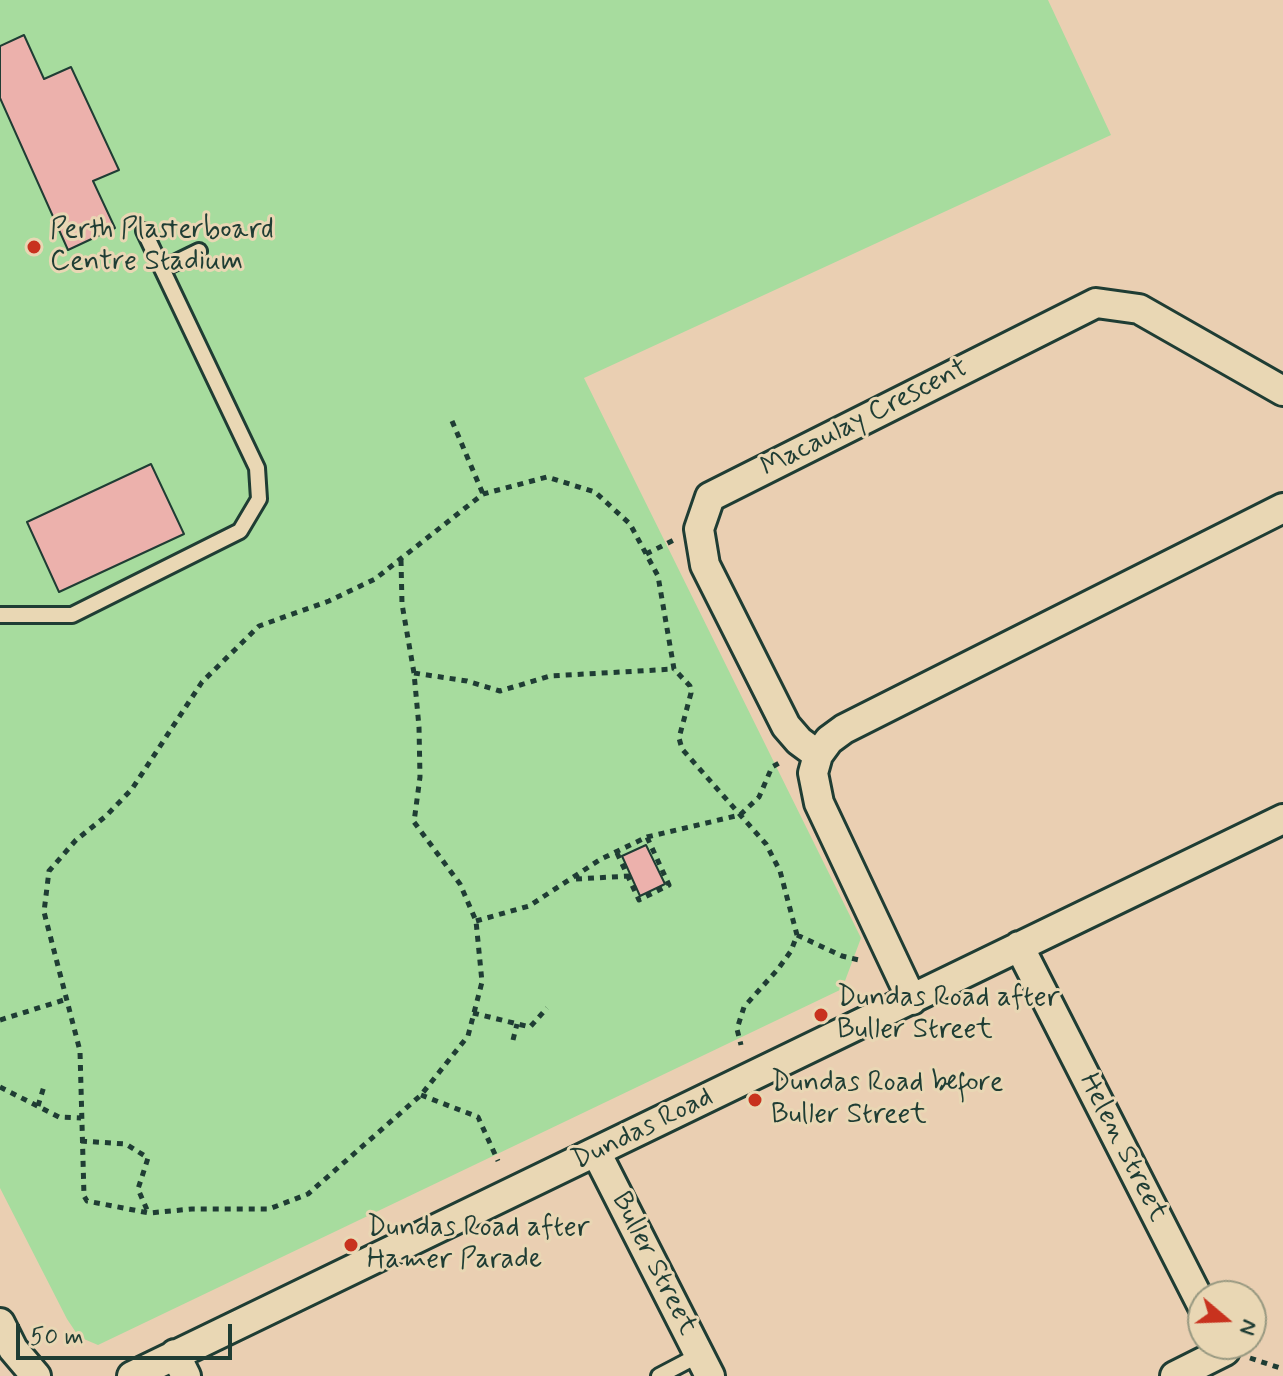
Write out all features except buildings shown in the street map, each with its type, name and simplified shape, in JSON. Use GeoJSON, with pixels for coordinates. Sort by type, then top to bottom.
{"type":"FeatureCollection","features":[{"type":"Feature","properties":{"kind":"street","name":"Macaulay Crescent"},"geometry":{"type":"LineString","coordinates":[[818,755],[786,726],[705,565],[699,529],[710,497],[1096,303],[1139,309],[1283,391]]}},
{"type":"Feature","properties":{"kind":"street"},"geometry":{"type":"LineString","coordinates":[[912,1000],[819,803],[813,773],[818,755],[829,740],[844,729],[1283,508]]}},
{"type":"Feature","properties":{"kind":"street","name":"Dundas Road"},"geometry":{"type":"LineString","coordinates":[[132,1376],[180,1365],[596,1152],[1283,819]]}},
{"type":"Feature","properties":{"kind":"street","name":"Helen Street"},"geometry":{"type":"LineString","coordinates":[[1019,946],[1189,1280]]}},
{"type":"Feature","properties":{"kind":"street","name":"Buller Street"},"geometry":{"type":"LineString","coordinates":[[596,1152],[704,1366]]}},
{"type":"Feature","properties":{"kind":"street"},"geometry":{"type":"LineString","coordinates":[[0,1323],[13,1349],[36,1376]]}},
{"type":"Feature","properties":{"kind":"street"},"geometry":{"type":"LineString","coordinates":[[1175,1376],[1202,1360]]}},
{"type":"Feature","properties":{"kind":"lane"},"geometry":{"type":"LineString","coordinates":[[0,615],[72,615],[240,531],[259,499],[257,468],[144,231]]}},
{"type":"Feature","properties":{"kind":"lane"},"geometry":{"type":"LineString","coordinates":[[162,269],[199,251]]}},
{"type":"Feature","properties":{"kind":"lane"},"geometry":{"type":"LineString","coordinates":[[659,1376],[704,1366]]}},
{"type":"Feature","properties":{"kind":"path"},"geometry":{"type":"LineString","coordinates":[[452,421],[483,494]]}},
{"type":"Feature","properties":{"kind":"path"},"geometry":{"type":"LineString","coordinates":[[401,560],[402,604],[414,673],[420,777],[414,822],[460,884],[476,921],[482,982],[468,1036],[421,1095],[308,1194],[269,1209],[192,1209],[149,1213],[87,1201],[84,1196],[81,1141],[80,1051],[44,912],[49,871],[76,840],[106,816],[132,789],[202,682],[259,626],[329,601],[375,579],[483,494],[547,477],[595,492],[630,524],[658,576],[674,669],[690,686],[691,693],[679,738],[682,749],[766,844],[780,871],[797,935],[778,969],[744,1007],[737,1029],[741,1045]]}},
{"type":"Feature","properties":{"kind":"path"},"geometry":{"type":"LineString","coordinates":[[414,673],[467,681],[500,691],[550,676],[674,669]]}},
{"type":"Feature","properties":{"kind":"path"},"geometry":{"type":"LineString","coordinates":[[476,921],[529,906],[575,879],[601,859],[647,837],[740,815],[759,797],[772,767],[780,762],[818,755]]}},
{"type":"Feature","properties":{"kind":"path"},"geometry":{"type":"LineString","coordinates":[[617,853],[639,900],[669,885],[647,837]]}},
{"type":"Feature","properties":{"kind":"path"},"geometry":{"type":"LineString","coordinates":[[575,879],[630,876]]}},
{"type":"Feature","properties":{"kind":"path"},"geometry":{"type":"LineString","coordinates":[[797,935],[842,956],[869,963]]}},
{"type":"Feature","properties":{"kind":"path"},"geometry":{"type":"LineString","coordinates":[[0,1020],[67,999]]}},
{"type":"Feature","properties":{"kind":"path"},"geometry":{"type":"LineString","coordinates":[[473,1013],[530,1027],[547,1008]]}},
{"type":"Feature","properties":{"kind":"path"},"geometry":{"type":"LineString","coordinates":[[513,1040],[517,1024]]}},
{"type":"Feature","properties":{"kind":"path"},"geometry":{"type":"LineString","coordinates":[[38,1106],[45,1083]]}},
{"type":"Feature","properties":{"kind":"path"},"geometry":{"type":"LineString","coordinates":[[0,1087],[59,1117],[81,1118]]}},
{"type":"Feature","properties":{"kind":"path"},"geometry":{"type":"LineString","coordinates":[[421,1095],[478,1117],[498,1161]]}},
{"type":"Feature","properties":{"kind":"path"},"geometry":{"type":"LineString","coordinates":[[81,1141],[126,1144],[148,1158],[138,1189],[149,1213]]}},
{"type":"Feature","properties":{"kind":"green space"},"geometry":{"type":"Polygon","coordinates":[[[0,0],[1048,0],[1111,135],[584,378],[861,938],[842,989],[98,1345],[79,1337],[67,1319],[0,1188],[0,0]]]}},
{"type":"Feature","properties":{"kind":"place","name":"Perth Plasterboard Centre Stadium"},"geometry":{"type":"Point","coordinates":[34,247]}},
{"type":"Feature","properties":{"kind":"place","name":"Dundas Road after Buller Street"},"geometry":{"type":"Point","coordinates":[821,1015]}},
{"type":"Feature","properties":{"kind":"place","name":"Dundas Road before Buller Street"},"geometry":{"type":"Point","coordinates":[755,1100]}},
{"type":"Feature","properties":{"kind":"place","name":"Dundas Road after Hamer Parade"},"geometry":{"type":"Point","coordinates":[351,1245]}}]}
